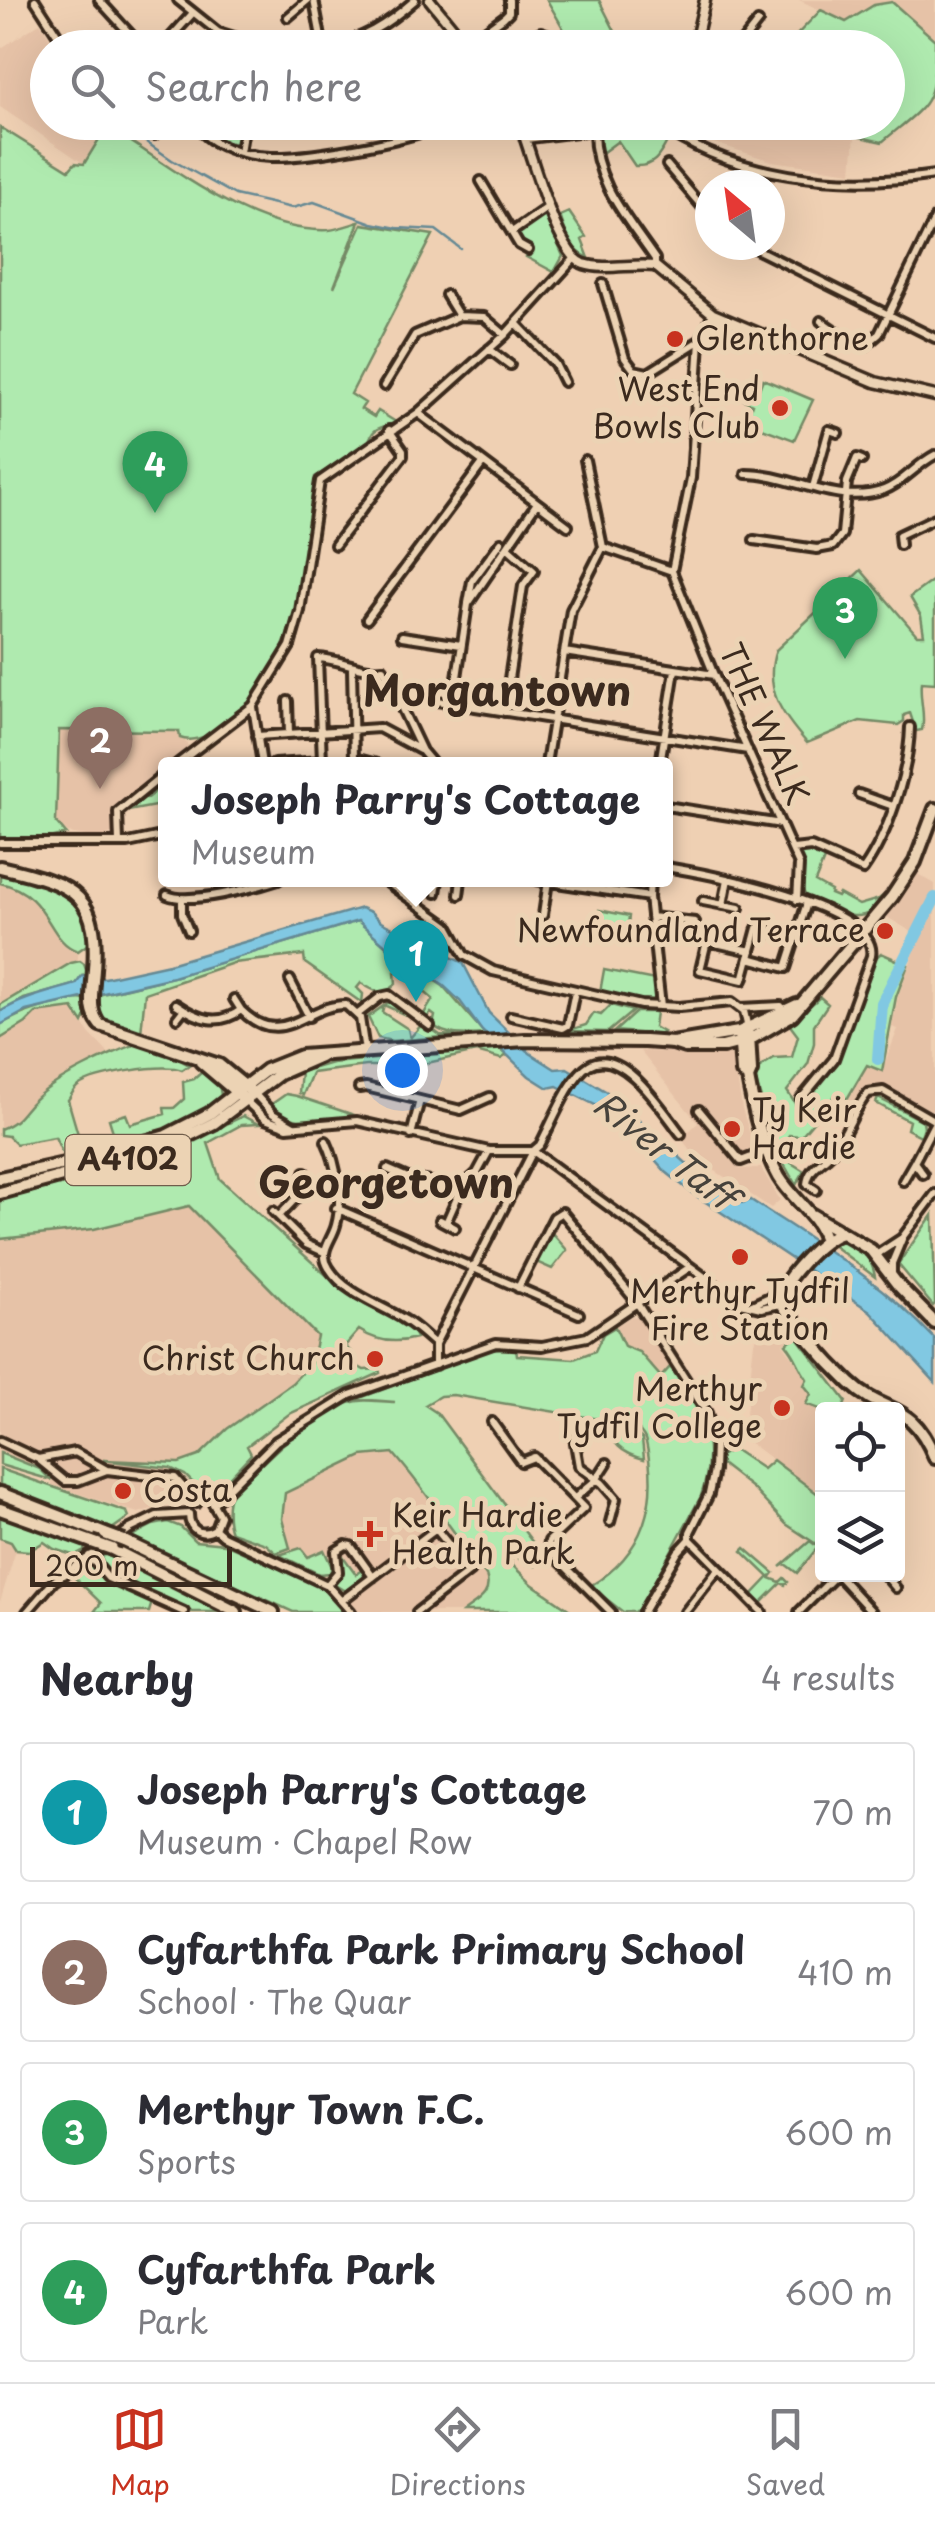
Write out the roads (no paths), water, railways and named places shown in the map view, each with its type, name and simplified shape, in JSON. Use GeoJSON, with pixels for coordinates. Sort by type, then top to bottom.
{"type":"FeatureCollection","features":[{"type":"Feature","properties":{"kind":"main road"},"geometry":{"type":"LineString","coordinates":[[0,867],[61,884],[84,904],[96,939],[91,1000],[92,1013],[100,1026],[219,1065],[245,1093],[287,1061],[314,1054],[525,1040],[672,1042],[685,1047],[722,1047],[744,1033],[784,1022],[905,880],[935,809]]}},
{"type":"Feature","properties":{"kind":"main road"},"geometry":{"type":"LineString","coordinates":[[744,1033],[742,1072],[748,1078],[767,1151],[784,1185],[811,1214],[853,1237],[875,1255],[935,1323]]}},
{"type":"Feature","properties":{"kind":"main road","name":"A4102"},"geometry":{"type":"LineString","coordinates":[[0,1178],[166,1136],[245,1093]]}},
{"type":"Feature","properties":{"kind":"main road","name":"A4102"},"geometry":{"type":"LineString","coordinates":[[0,1193],[162,1149],[195,1135],[245,1093]]}},
{"type":"Feature","properties":{"kind":"main road"},"geometry":{"type":"LineString","coordinates":[[811,1214],[822,1243]]}},
{"type":"Feature","properties":{"kind":"main road"},"geometry":{"type":"LineString","coordinates":[[842,1233],[822,1243],[799,1268],[781,1298],[853,1386],[912,1420],[935,1458]]}},
{"type":"Feature","properties":{"kind":"main road"},"geometry":{"type":"LineString","coordinates":[[0,1493],[124,1542],[273,1612]]}},
{"type":"Feature","properties":{"kind":"main road"},"geometry":{"type":"LineString","coordinates":[[0,1509],[112,1550],[236,1612]]}},
{"type":"Feature","properties":{"kind":"street"},"geometry":{"type":"LineString","coordinates":[[35,0],[54,30]]}},
{"type":"Feature","properties":{"kind":"street"},"geometry":{"type":"LineString","coordinates":[[99,0],[125,30]]}},
{"type":"Feature","properties":{"kind":"street"},"geometry":{"type":"LineString","coordinates":[[178,0],[215,30]]}},
{"type":"Feature","properties":{"kind":"street"},"geometry":{"type":"LineString","coordinates":[[288,17],[312,0],[320,30]]}},
{"type":"Feature","properties":{"kind":"street"},"geometry":{"type":"LineString","coordinates":[[377,30],[415,0]]}},
{"type":"Feature","properties":{"kind":"street"},"geometry":{"type":"LineString","coordinates":[[430,0],[454,30]]}},
{"type":"Feature","properties":{"kind":"street"},"geometry":{"type":"LineString","coordinates":[[487,30],[508,12],[509,0]]}},
{"type":"Feature","properties":{"kind":"street"},"geometry":{"type":"LineString","coordinates":[[698,30],[705,0]]}},
{"type":"Feature","properties":{"kind":"street"},"geometry":{"type":"LineString","coordinates":[[177,30],[192,14]]}},
{"type":"Feature","properties":{"kind":"street"},"geometry":{"type":"LineString","coordinates":[[752,30],[758,22]]}},
{"type":"Feature","properties":{"kind":"street"},"geometry":{"type":"LineString","coordinates":[[492,26],[495,30]]}},
{"type":"Feature","properties":{"kind":"street"},"geometry":{"type":"LineString","coordinates":[[213,140],[240,152],[271,157],[347,148],[378,140]]}},
{"type":"Feature","properties":{"kind":"street"},"geometry":{"type":"LineString","coordinates":[[240,152],[242,140]]}},
{"type":"Feature","properties":{"kind":"street"},"geometry":{"type":"LineString","coordinates":[[527,140],[560,240],[574,259],[597,266],[655,266],[713,314],[874,382],[935,396]]}},
{"type":"Feature","properties":{"kind":"street"},"geometry":{"type":"LineString","coordinates":[[595,140],[596,165],[604,182],[655,266]]}},
{"type":"Feature","properties":{"kind":"street"},"geometry":{"type":"LineString","coordinates":[[682,140],[712,154],[791,176],[861,181],[935,175]]}},
{"type":"Feature","properties":{"kind":"street"},"geometry":{"type":"LineString","coordinates":[[667,165],[695,198]]}},
{"type":"Feature","properties":{"kind":"street"},"geometry":{"type":"LineString","coordinates":[[481,181],[519,246],[528,250]]}},
{"type":"Feature","properties":{"kind":"street"},"geometry":{"type":"LineString","coordinates":[[512,232],[549,206]]}},
{"type":"Feature","properties":{"kind":"street"},"geometry":{"type":"LineString","coordinates":[[821,321],[850,342],[865,346],[879,334],[935,218]]}},
{"type":"Feature","properties":{"kind":"street"},"geometry":{"type":"LineString","coordinates":[[186,757],[253,706],[290,646],[300,611],[320,481],[418,413],[516,323],[574,259]]}},
{"type":"Feature","properties":{"kind":"street"},"geometry":{"type":"LineString","coordinates":[[778,260],[935,338]]}},
{"type":"Feature","properties":{"kind":"street"},"geometry":{"type":"LineString","coordinates":[[603,284],[625,358],[634,370],[648,373],[700,341]]}},
{"type":"Feature","properties":{"kind":"street"},"geometry":{"type":"LineString","coordinates":[[446,294],[459,316]]}},
{"type":"Feature","properties":{"kind":"street"},"geometry":{"type":"LineString","coordinates":[[604,547],[672,571],[691,478],[700,341],[713,314]]}},
{"type":"Feature","properties":{"kind":"street"},"geometry":{"type":"LineString","coordinates":[[384,386],[415,335],[459,316],[484,316],[504,334]]}},
{"type":"Feature","properties":{"kind":"street"},"geometry":{"type":"LineString","coordinates":[[516,323],[554,364],[564,382]]}},
{"type":"Feature","properties":{"kind":"street"},"geometry":{"type":"LineString","coordinates":[[490,348],[510,366]]}},
{"type":"Feature","properties":{"kind":"street"},"geometry":{"type":"LineString","coordinates":[[418,413],[568,526]]}},
{"type":"Feature","properties":{"kind":"street"},"geometry":{"type":"LineString","coordinates":[[335,544],[403,456],[389,430]]}},
{"type":"Feature","properties":{"kind":"street"},"geometry":{"type":"LineString","coordinates":[[813,487],[829,430],[838,433]]}},
{"type":"Feature","properties":{"kind":"street"},"geometry":{"type":"LineString","coordinates":[[746,474],[780,477],[845,495],[881,492],[935,455]]}},
{"type":"Feature","properties":{"kind":"street"},"geometry":{"type":"LineString","coordinates":[[754,540],[818,549],[838,542],[844,526],[845,495],[857,458],[862,460]]}},
{"type":"Feature","properties":{"kind":"street"},"geometry":{"type":"LineString","coordinates":[[547,757],[571,610],[604,547],[585,460]]}},
{"type":"Feature","properties":{"kind":"street"},"geometry":{"type":"LineString","coordinates":[[367,619],[482,463]]}},
{"type":"Feature","properties":{"kind":"street"},"geometry":{"type":"LineString","coordinates":[[453,704],[468,604],[504,545],[537,504]]}},
{"type":"Feature","properties":{"kind":"street"},"geometry":{"type":"LineString","coordinates":[[900,545],[899,535],[935,518]]}},
{"type":"Feature","properties":{"kind":"street"},"geometry":{"type":"LineString","coordinates":[[504,545],[534,571],[523,586],[504,712]]}},
{"type":"Feature","properties":{"kind":"street","name":"THE WALK"},"geometry":{"type":"LineString","coordinates":[[672,571],[714,676],[793,848],[800,876],[797,900]]}},
{"type":"Feature","properties":{"kind":"street"},"geometry":{"type":"LineString","coordinates":[[402,636],[462,645]]}},
{"type":"Feature","properties":{"kind":"street"},"geometry":{"type":"LineString","coordinates":[[564,652],[714,676]]}},
{"type":"Feature","properties":{"kind":"street"},"geometry":{"type":"LineString","coordinates":[[322,757],[318,658],[383,670],[426,757]]}},
{"type":"Feature","properties":{"kind":"street"},"geometry":{"type":"LineString","coordinates":[[352,669],[353,757]]}},
{"type":"Feature","properties":{"kind":"street"},"geometry":{"type":"LineString","coordinates":[[661,757],[675,670]]}},
{"type":"Feature","properties":{"kind":"street"},"geometry":{"type":"LineString","coordinates":[[418,698],[748,750]]}},
{"type":"Feature","properties":{"kind":"street"},"geometry":{"type":"LineString","coordinates":[[288,701],[289,734]]}},
{"type":"Feature","properties":{"kind":"street"},"geometry":{"type":"LineString","coordinates":[[253,706],[261,757]]}},
{"type":"Feature","properties":{"kind":"street"},"geometry":{"type":"LineString","coordinates":[[793,848],[811,847],[863,870],[893,806],[910,755],[910,727]]}},
{"type":"Feature","properties":{"kind":"street"},"geometry":{"type":"LineString","coordinates":[[257,736],[379,728],[422,752]]}},
{"type":"Feature","properties":{"kind":"street"},"geometry":{"type":"LineString","coordinates":[[119,843],[118,812],[158,780]]}},
{"type":"Feature","properties":{"kind":"street"},"geometry":{"type":"LineString","coordinates":[[859,794],[893,806]]}},
{"type":"Feature","properties":{"kind":"street"},"geometry":{"type":"LineString","coordinates":[[673,807],[782,824]]}},
{"type":"Feature","properties":{"kind":"street"},"geometry":{"type":"LineString","coordinates":[[0,844],[119,843],[158,836]]}},
{"type":"Feature","properties":{"kind":"street"},"geometry":{"type":"LineString","coordinates":[[673,868],[728,879],[797,900],[844,917],[863,930],[873,950],[840,1044],[834,1058],[801,1099]]}},
{"type":"Feature","properties":{"kind":"street"},"geometry":{"type":"LineString","coordinates":[[723,905],[728,879]]}},
{"type":"Feature","properties":{"kind":"street"},"geometry":{"type":"LineString","coordinates":[[167,895],[182,900],[258,887]]}},
{"type":"Feature","properties":{"kind":"street"},"geometry":{"type":"LineString","coordinates":[[394,887],[448,926],[464,955],[515,978],[630,1004],[727,1002],[741,1008],[781,1006]]}},
{"type":"Feature","properties":{"kind":"street"},"geometry":{"type":"LineString","coordinates":[[436,893],[437,887]]}},
{"type":"Feature","properties":{"kind":"street"},"geometry":{"type":"LineString","coordinates":[[459,894],[460,887]]}},
{"type":"Feature","properties":{"kind":"street"},"geometry":{"type":"LineString","coordinates":[[543,916],[547,887]]}},
{"type":"Feature","properties":{"kind":"street"},"geometry":{"type":"LineString","coordinates":[[582,887],[649,897]]}},
{"type":"Feature","properties":{"kind":"street"},"geometry":{"type":"LineString","coordinates":[[650,887],[661,1006]]}},
{"type":"Feature","properties":{"kind":"street"},"geometry":{"type":"LineString","coordinates":[[182,900],[182,914],[190,930]]}},
{"type":"Feature","properties":{"kind":"street"},"geometry":{"type":"LineString","coordinates":[[703,901],[738,908]]}},
{"type":"Feature","properties":{"kind":"street"},"geometry":{"type":"LineString","coordinates":[[796,939],[757,928],[750,955],[743,980],[700,970],[707,941],[750,955],[786,968],[796,939],[807,904]]}},
{"type":"Feature","properties":{"kind":"street"},"geometry":{"type":"LineString","coordinates":[[651,917],[696,922]]}},
{"type":"Feature","properties":{"kind":"street"},"geometry":{"type":"LineString","coordinates":[[284,991],[292,983],[310,1017]]}},
{"type":"Feature","properties":{"kind":"street"},"geometry":{"type":"LineString","coordinates":[[511,1016],[563,1028],[568,1025],[575,991]]}},
{"type":"Feature","properties":{"kind":"street"},"geometry":{"type":"LineString","coordinates":[[358,1014],[380,997],[389,996],[429,1022]]}},
{"type":"Feature","properties":{"kind":"street"},"geometry":{"type":"LineString","coordinates":[[234,999],[252,1019],[274,1026],[288,1026],[341,1004],[350,1006],[358,1014],[365,1051]]}},
{"type":"Feature","properties":{"kind":"street"},"geometry":{"type":"LineString","coordinates":[[177,1018],[180,1007],[200,1018],[216,1021],[226,1020],[241,1010]]}},
{"type":"Feature","properties":{"kind":"street"},"geometry":{"type":"LineString","coordinates":[[741,1008],[744,1033]]}},
{"type":"Feature","properties":{"kind":"street"},"geometry":{"type":"LineString","coordinates":[[434,1365],[435,1344],[533,1152],[589,1064],[610,1061],[625,1067],[669,1126],[682,1134]]}},
{"type":"Feature","properties":{"kind":"street"},"geometry":{"type":"LineString","coordinates":[[366,1076],[363,1088],[461,1110],[487,1099],[490,1111]]}},
{"type":"Feature","properties":{"kind":"street"},"geometry":{"type":"LineString","coordinates":[[816,1190],[807,1184],[816,1164],[834,1150],[868,1093],[883,1091],[935,1121],[903,1181]]}},
{"type":"Feature","properties":{"kind":"street"},"geometry":{"type":"LineString","coordinates":[[245,1093],[272,1123],[295,1126],[357,1121],[489,1151],[533,1152],[740,1302],[760,1308],[781,1298]]}},
{"type":"Feature","properties":{"kind":"street"},"geometry":{"type":"LineString","coordinates":[[411,1135],[420,1100]]}},
{"type":"Feature","properties":{"kind":"street"},"geometry":{"type":"LineString","coordinates":[[699,1110],[738,1159],[751,1159],[767,1151]]}},
{"type":"Feature","properties":{"kind":"street"},"geometry":{"type":"LineString","coordinates":[[326,1141],[334,1148],[338,1186],[337,1223],[324,1252],[326,1264],[344,1285],[410,1322],[435,1344]]}},
{"type":"Feature","properties":{"kind":"street"},"geometry":{"type":"LineString","coordinates":[[455,1228],[443,1222],[462,1187],[478,1173],[489,1151]]}},
{"type":"Feature","properties":{"kind":"street"},"geometry":{"type":"LineString","coordinates":[[914,1162],[922,1174]]}},
{"type":"Feature","properties":{"kind":"street"},"geometry":{"type":"LineString","coordinates":[[387,1169],[410,1179],[462,1187]]}},
{"type":"Feature","properties":{"kind":"street"},"geometry":{"type":"LineString","coordinates":[[305,1172],[293,1203],[275,1214],[306,1244],[324,1252]]}},
{"type":"Feature","properties":{"kind":"street"},"geometry":{"type":"LineString","coordinates":[[393,1188],[398,1174]]}},
{"type":"Feature","properties":{"kind":"street"},"geometry":{"type":"LineString","coordinates":[[292,1182],[303,1185]]}},
{"type":"Feature","properties":{"kind":"street"},"geometry":{"type":"LineString","coordinates":[[875,1255],[882,1255],[902,1238],[935,1194]]}},
{"type":"Feature","properties":{"kind":"street"},"geometry":{"type":"LineString","coordinates":[[336,1208],[580,1314]]}},
{"type":"Feature","properties":{"kind":"street"},"geometry":{"type":"LineString","coordinates":[[518,1288],[554,1217],[562,1212],[638,1304],[704,1405],[714,1444],[714,1467],[712,1486],[690,1539],[762,1612]]}},
{"type":"Feature","properties":{"kind":"street"},"geometry":{"type":"LineString","coordinates":[[892,1275],[892,1263],[902,1238]]}},
{"type":"Feature","properties":{"kind":"street"},"geometry":{"type":"LineString","coordinates":[[27,1612],[54,1581],[150,1518],[188,1514],[197,1504],[212,1504],[276,1441],[330,1406],[372,1386],[496,1344],[542,1346],[574,1342],[604,1328],[690,1268]]}},
{"type":"Feature","properties":{"kind":"street"},"geometry":{"type":"LineString","coordinates":[[750,1306],[781,1298]]}},
{"type":"Feature","properties":{"kind":"street"},"geometry":{"type":"LineString","coordinates":[[492,1422],[521,1462],[534,1457],[575,1498],[583,1511],[549,1541],[548,1549],[611,1612]]}},
{"type":"Feature","properties":{"kind":"street"},"geometry":{"type":"LineString","coordinates":[[574,1437],[576,1463],[616,1499],[610,1522]]}},
{"type":"Feature","properties":{"kind":"street"},"geometry":{"type":"LineString","coordinates":[[0,1441],[38,1459],[65,1481],[107,1470]]}},
{"type":"Feature","properties":{"kind":"street"},"geometry":{"type":"LineString","coordinates":[[38,1459],[71,1452],[107,1470],[176,1478],[197,1504]]}},
{"type":"Feature","properties":{"kind":"street"},"geometry":{"type":"LineString","coordinates":[[57,1472],[60,1456]]}},
{"type":"Feature","properties":{"kind":"street"},"geometry":{"type":"LineString","coordinates":[[83,1458],[83,1477]]}},
{"type":"Feature","properties":{"kind":"street"},"geometry":{"type":"LineString","coordinates":[[575,1498],[596,1480],[607,1463]]}},
{"type":"Feature","properties":{"kind":"street"},"geometry":{"type":"LineString","coordinates":[[188,1514],[197,1532],[206,1533],[215,1529],[220,1516],[212,1504]]}},
{"type":"Feature","properties":{"kind":"street"},"geometry":{"type":"LineString","coordinates":[[215,1529],[327,1585],[351,1612]]}},
{"type":"Feature","properties":{"kind":"street"},"geometry":{"type":"LineString","coordinates":[[342,1602],[436,1529],[470,1571],[417,1612]]}},
{"type":"Feature","properties":{"kind":"street"},"geometry":{"type":"LineString","coordinates":[[643,1612],[678,1552],[690,1539]]}},
{"type":"Feature","properties":{"kind":"street"},"geometry":{"type":"LineString","coordinates":[[327,1585],[338,1572],[336,1551],[346,1545],[351,1546],[374,1577]]}},
{"type":"Feature","properties":{"kind":"street"},"geometry":{"type":"LineString","coordinates":[[89,1556],[108,1578],[184,1612]]}},
{"type":"Feature","properties":{"kind":"street"},"geometry":{"type":"LineString","coordinates":[[685,1612],[718,1570]]}},
{"type":"Feature","properties":{"kind":"street"},"geometry":{"type":"LineString","coordinates":[[799,1612],[829,1582]]}},
{"type":"Feature","properties":{"kind":"street"},"geometry":{"type":"LineString","coordinates":[[844,1582],[872,1612]]}},
{"type":"Feature","properties":{"kind":"street"},"geometry":{"type":"LineString","coordinates":[[891,1582],[896,1588]]}},
{"type":"Feature","properties":{"kind":"water","name":"River Taff"},"geometry":{"type":"Polygon","coordinates":[[[361,908],[463,963],[489,1013],[530,1053],[555,1069],[567,1068],[607,1092],[705,1180],[742,1203],[751,1200],[892,1298],[935,1339],[935,1382],[870,1311],[692,1193],[666,1172],[615,1115],[557,1086],[548,1088],[529,1076],[482,1031],[444,986],[398,956],[358,921],[173,977],[26,1011],[0,1025],[0,1012],[76,984],[82,976],[105,978],[169,964],[361,908]]]}},
{"type":"Feature","properties":{"kind":"waterway"},"geometry":{"type":"LineString","coordinates":[[143,140],[235,195],[292,208],[314,202],[372,223],[436,230],[461,249]]}},
{"type":"Feature","properties":{"kind":"waterway"},"geometry":{"type":"LineString","coordinates":[[878,1059],[882,1003],[935,898]]}},
{"type":"Feature","properties":{"kind":"place","name":"Glenthorne"},"geometry":{"type":"Point","coordinates":[675,339]}},
{"type":"Feature","properties":{"kind":"place","name":"West End Bowls Club"},"geometry":{"type":"Point","coordinates":[780,408]}},
{"type":"Feature","properties":{"kind":"place","name":"Cyfarthfa Park"},"geometry":{"type":"Point","coordinates":[155,513]}},
{"type":"Feature","properties":{"kind":"place","name":"Merthyr Town F.C."},"geometry":{"type":"Point","coordinates":[845,659]}},
{"type":"Feature","properties":{"kind":"place","name":"Cyfarthfa Park Primary School"},"geometry":{"type":"Point","coordinates":[100,789]}},
{"type":"Feature","properties":{"kind":"place","name":"Newfoundland Terrace"},"geometry":{"type":"Point","coordinates":[885,931]}},
{"type":"Feature","properties":{"kind":"place","name":"Joseph Parry's Cottage"},"geometry":{"type":"Point","coordinates":[416,1002]}},
{"type":"Feature","properties":{"kind":"place","name":"Ty Keir Hardie"},"geometry":{"type":"Point","coordinates":[732,1129]}},
{"type":"Feature","properties":{"kind":"place","name":"Merthyr Tydfil Fire Station"},"geometry":{"type":"Point","coordinates":[740,1257]}},
{"type":"Feature","properties":{"kind":"place","name":"Christ Church"},"geometry":{"type":"Point","coordinates":[375,1359]}},
{"type":"Feature","properties":{"kind":"place","name":"Merthyr Tydfil College"},"geometry":{"type":"Point","coordinates":[782,1408]}},
{"type":"Feature","properties":{"kind":"place","name":"Costa"},"geometry":{"type":"Point","coordinates":[123,1491]}},
{"type":"Feature","properties":{"kind":"place","name":"Keir Hardie Health Park"},"geometry":{"type":"Point","coordinates":[370,1534]}},
{"type":"Feature","properties":{"kind":"district","name":"Morgantown"},"geometry":{"type":"Point","coordinates":[497,691]}},
{"type":"Feature","properties":{"kind":"district","name":"Georgetown"},"geometry":{"type":"Point","coordinates":[386,1183]}}]}
